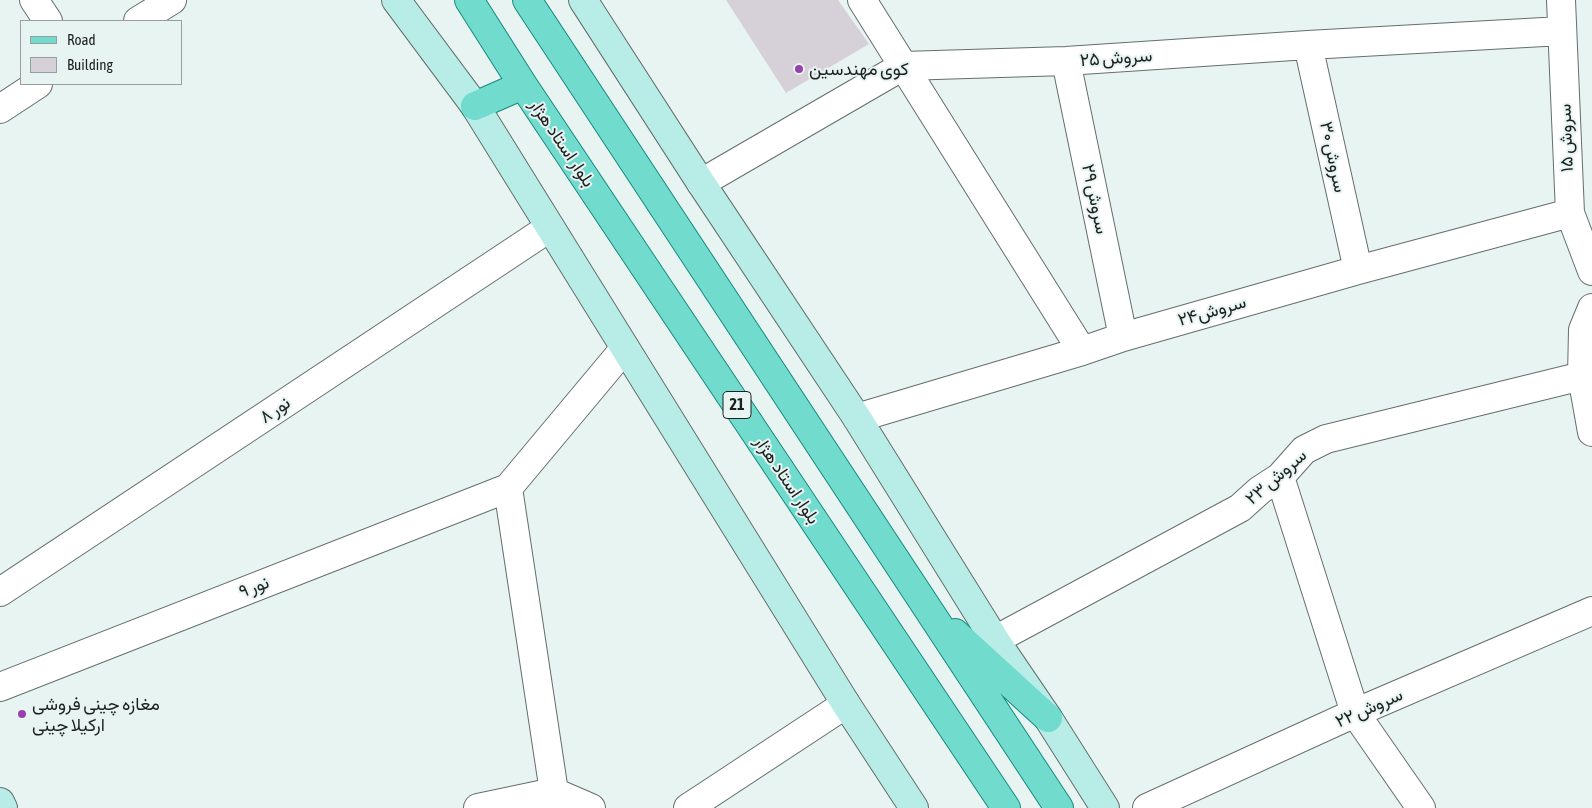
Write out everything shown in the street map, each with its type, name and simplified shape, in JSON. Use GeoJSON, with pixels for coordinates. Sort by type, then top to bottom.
{"type":"FeatureCollection","features":[{"type":"Feature","properties":{"kind":"main road"},"geometry":{"type":"LineString","coordinates":[[396,0],[475,106],[846,704],[914,808]]}},
{"type":"Feature","properties":{"kind":"main road","name":"بلوار استاد هژار"},"geometry":{"type":"LineString","coordinates":[[469,0],[523,85],[1006,808]]}},
{"type":"Feature","properties":{"kind":"main road"},"geometry":{"type":"LineString","coordinates":[[527,0],[1059,808]]}},
{"type":"Feature","properties":{"kind":"main road"},"geometry":{"type":"LineString","coordinates":[[583,0],[701,183],[857,418],[995,640],[1048,718],[1105,808]]}},
{"type":"Feature","properties":{"kind":"main road"},"geometry":{"type":"LineString","coordinates":[[475,106],[523,85]]}},
{"type":"Feature","properties":{"kind":"main road"},"geometry":{"type":"LineString","coordinates":[[924,605],[1048,718]]}},
{"type":"Feature","properties":{"kind":"main road"},"geometry":{"type":"LineString","coordinates":[[0,802],[3,808]]}},
{"type":"Feature","properties":{"kind":"street"},"geometry":{"type":"LineString","coordinates":[[34,0],[47,20]]}},
{"type":"Feature","properties":{"kind":"street"},"geometry":{"type":"LineString","coordinates":[[140,20],[172,0]]}},
{"type":"Feature","properties":{"kind":"street"},"geometry":{"type":"LineString","coordinates":[[862,0],[1082,351]]}},
{"type":"Feature","properties":{"kind":"street","name":"سروش ۱۵"},"geometry":{"type":"LineString","coordinates":[[1561,0],[1570,213],[1592,271]]}},
{"type":"Feature","properties":{"kind":"street","name":"سروش ۲۵"},"geometry":{"type":"LineString","coordinates":[[701,183],[903,66],[1066,61],[1562,31]]}},
{"type":"Feature","properties":{"kind":"street","name":"سروش ۳۰"},"geometry":{"type":"LineString","coordinates":[[1308,45],[1358,270]]}},
{"type":"Feature","properties":{"kind":"street","name":"سروش ۲۹"},"geometry":{"type":"LineString","coordinates":[[1066,61],[1123,337]]}},
{"type":"Feature","properties":{"kind":"street"},"geometry":{"type":"LineString","coordinates":[[0,109],[36,85]]}},
{"type":"Feature","properties":{"kind":"street","name":"سروش۲۴"},"geometry":{"type":"LineString","coordinates":[[857,418],[1123,337],[1358,270],[1570,213]]}},
{"type":"Feature","properties":{"kind":"street","name":"نور ۸"},"geometry":{"type":"LineString","coordinates":[[0,592],[549,228]]}},
{"type":"Feature","properties":{"kind":"street"},"geometry":{"type":"LineString","coordinates":[[1592,308],[1583,330],[1582,376],[1592,432]]}},
{"type":"Feature","properties":{"kind":"street"},"geometry":{"type":"LineString","coordinates":[[553,800],[508,488],[625,348]]}},
{"type":"Feature","properties":{"kind":"street","name":"سروش ۲۳"},"geometry":{"type":"LineString","coordinates":[[995,640],[1240,508],[1260,490],[1280,478],[1304,450],[1326,439],[1582,376]]}},
{"type":"Feature","properties":{"kind":"street"},"geometry":{"type":"LineString","coordinates":[[1280,478],[1355,713],[1421,808]]}},
{"type":"Feature","properties":{"kind":"street","name":"نور ۹"},"geometry":{"type":"LineString","coordinates":[[0,687],[508,488]]}},
{"type":"Feature","properties":{"kind":"street","name":"سروش ۲۲"},"geometry":{"type":"LineString","coordinates":[[1147,808],[1355,713],[1592,611]]}},
{"type":"Feature","properties":{"kind":"street"},"geometry":{"type":"LineString","coordinates":[[688,808],[846,704]]}},
{"type":"Feature","properties":{"kind":"street"},"geometry":{"type":"LineString","coordinates":[[478,808],[553,800],[591,808]]}},
{"type":"Feature","properties":{"kind":"building","name":"کوی مهندسین"},"geometry":{"type":"Polygon","coordinates":[[[726,0],[838,0],[869,44],[786,93],[726,0]]]}},
{"type":"Feature","properties":{"kind":"place","name":"کوی مهندسین"},"geometry":{"type":"Point","coordinates":[799,69]}},
{"type":"Feature","properties":{"kind":"place","name":"مغازه چینی فروشی ارکیلا چینی"},"geometry":{"type":"Point","coordinates":[22,714]}}]}
